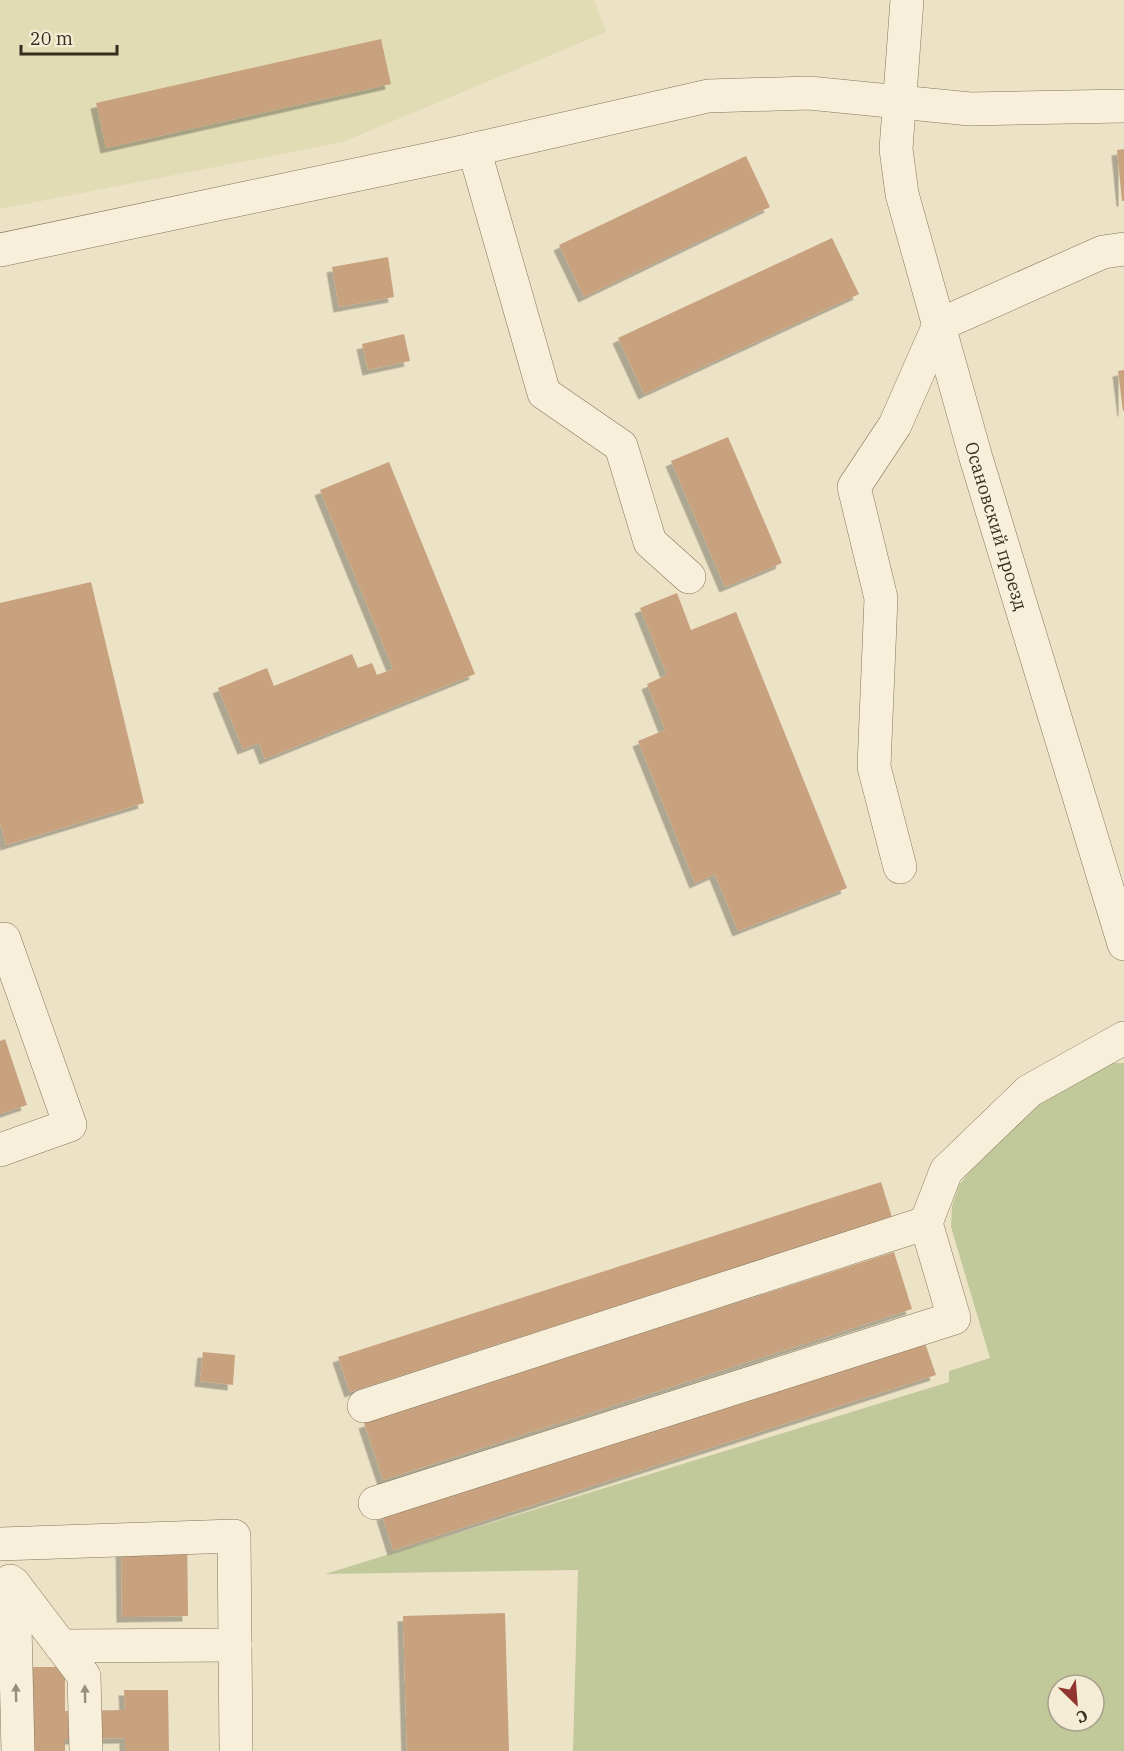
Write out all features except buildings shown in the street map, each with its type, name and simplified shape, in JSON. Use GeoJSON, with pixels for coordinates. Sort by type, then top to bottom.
{"type":"FeatureCollection","features":[{"type":"Feature","properties":{"kind":"street","name":"Осановский проезд"},"geometry":{"type":"LineString","coordinates":[[907,0],[896,149],[902,194],[1044,689],[1124,944]]}},
{"type":"Feature","properties":{"kind":"street"},"geometry":{"type":"LineString","coordinates":[[0,250],[474,150],[708,96],[809,93],[898,104],[970,109],[1124,106]]}},
{"type":"Feature","properties":{"kind":"street"},"geometry":{"type":"LineString","coordinates":[[474,150],[544,393],[621,446],[650,542],[689,577]]}},
{"type":"Feature","properties":{"kind":"street"},"geometry":{"type":"LineString","coordinates":[[900,867],[874,767],[881,598],[854,487],[895,425],[939,325],[1103,252],[1124,249]]}},
{"type":"Feature","properties":{"kind":"street"},"geometry":{"type":"LineString","coordinates":[[0,941],[4,939],[70,1125],[0,1150]]}},
{"type":"Feature","properties":{"kind":"street"},"geometry":{"type":"LineString","coordinates":[[375,1503],[954,1318],[926,1223],[946,1170],[1029,1091],[1124,1038]]}},
{"type":"Feature","properties":{"kind":"street"},"geometry":{"type":"LineString","coordinates":[[364,1406],[926,1223]]}},
{"type":"Feature","properties":{"kind":"street"},"geometry":{"type":"LineString","coordinates":[[0,1544],[234,1536],[236,1751]]}},
{"type":"Feature","properties":{"kind":"street"},"geometry":{"type":"LineString","coordinates":[[7,1580],[84,1676],[86,1751]]}},
{"type":"Feature","properties":{"kind":"street"},"geometry":{"type":"LineString","coordinates":[[7,1580],[18,1751]]}},
{"type":"Feature","properties":{"kind":"street"},"geometry":{"type":"LineString","coordinates":[[61,1646],[235,1645]]}},
{"type":"Feature","properties":{"kind":"shaded area"},"geometry":{"type":"Polygon","coordinates":[[[0,0],[594,0],[606,32],[343,142],[0,209],[0,0]]]}},
{"type":"Feature","properties":{"kind":"green space"},"geometry":{"type":"Polygon","coordinates":[[[1113,1063],[1124,1063],[1124,1751],[573,1751],[578,1570],[325,1574],[949,1382],[949,1371],[990,1358],[951,1227],[952,1206],[959,1185],[991,1144],[1036,1101],[1113,1063]]]}}]}
